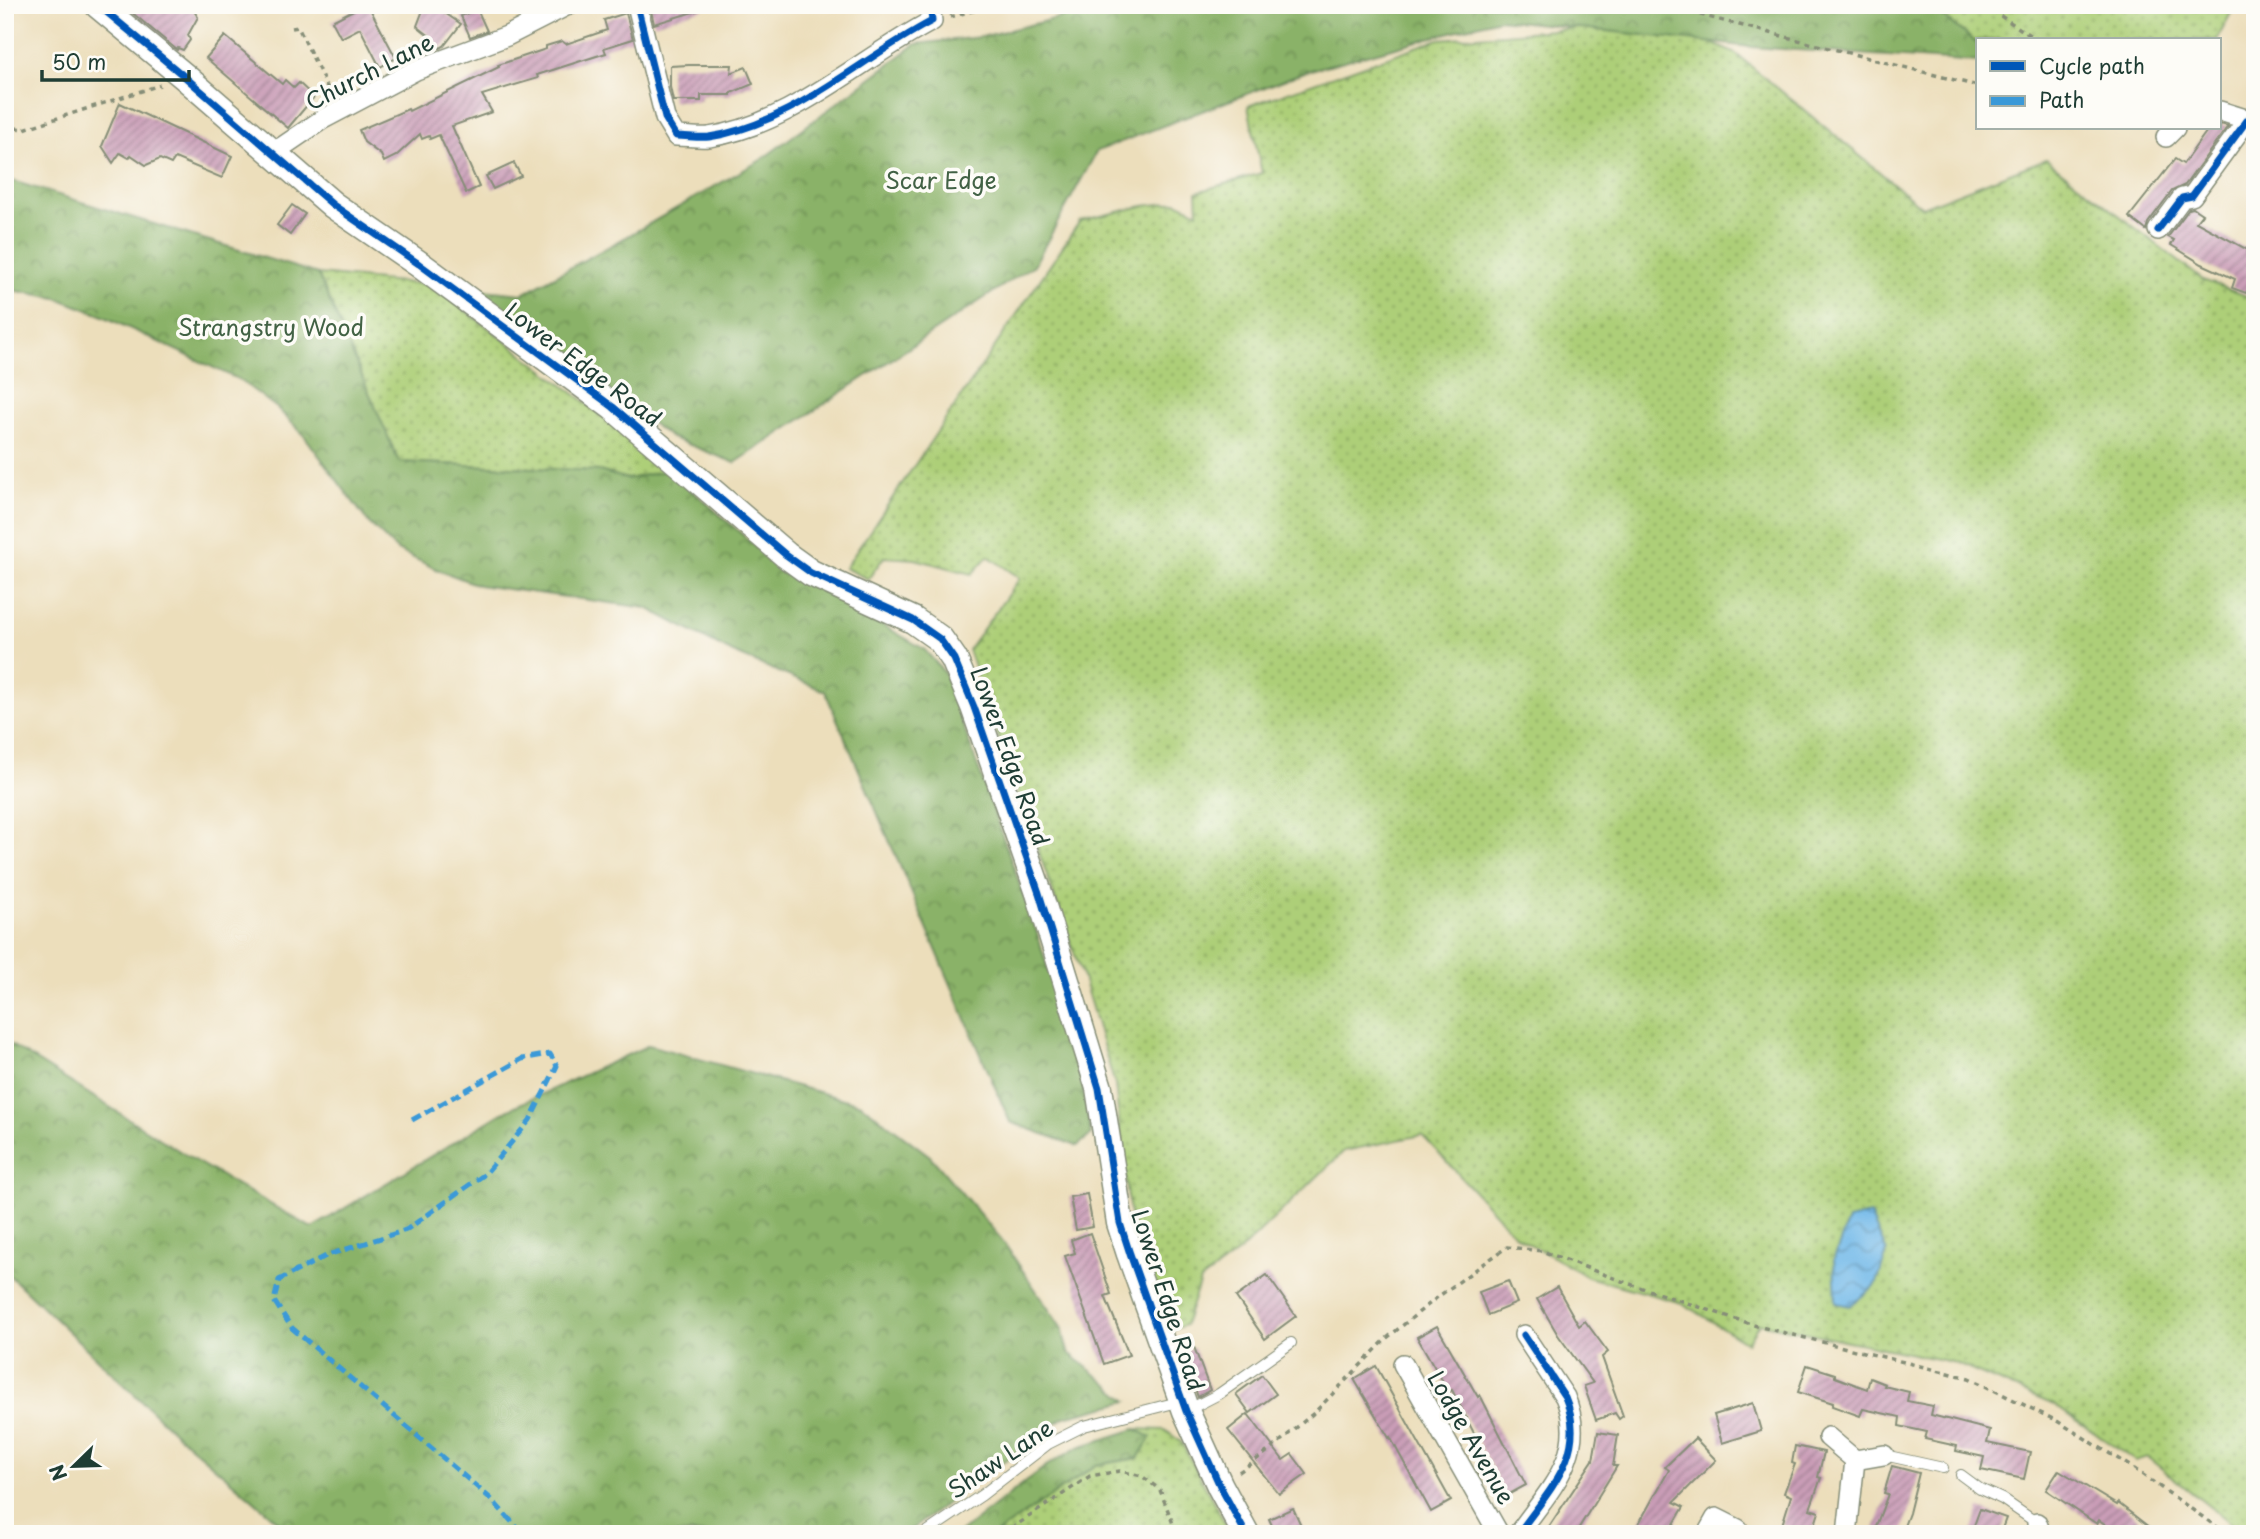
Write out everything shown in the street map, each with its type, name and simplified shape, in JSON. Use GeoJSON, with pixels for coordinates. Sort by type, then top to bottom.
{"type":"FeatureCollection","features":[{"type":"Feature","properties":{"kind":"street","name":"Lower Edge Road"},"geometry":{"type":"LineString","coordinates":[[98,5],[186,77],[333,205],[419,264],[613,407],[786,555],[811,573],[912,620],[931,632],[947,647],[958,668],[997,771],[1065,974],[1099,1088],[1121,1223],[1142,1290],[1184,1406],[1220,1486],[1246,1534]]}},
{"type":"Feature","properties":{"kind":"street","name":"Church Lane"},"geometry":{"type":"LineString","coordinates":[[273,153],[323,119],[416,70],[508,36],[568,5]]}},
{"type":"Feature","properties":{"kind":"street"},"geometry":{"type":"LineString","coordinates":[[637,5],[665,118],[676,136],[707,137],[761,122],[807,98],[904,35],[931,13]]}},
{"type":"Feature","properties":{"kind":"street"},"geometry":{"type":"LineString","coordinates":[[2158,230],[2182,198],[2192,196],[2251,121],[2222,112]]}},
{"type":"Feature","properties":{"kind":"street"},"geometry":{"type":"LineString","coordinates":[[1518,1534],[1566,1465],[1572,1441],[1569,1407],[1565,1396],[1524,1335]]}},
{"type":"Feature","properties":{"kind":"street","name":"Lodge Avenue"},"geometry":{"type":"LineString","coordinates":[[1403,1364],[1499,1534]]}},
{"type":"Feature","properties":{"kind":"street"},"geometry":{"type":"LineString","coordinates":[[1828,1437],[1855,1460]]}},
{"type":"Feature","properties":{"kind":"street"},"geometry":{"type":"LineString","coordinates":[[1855,1460],[1884,1455]]}},
{"type":"Feature","properties":{"kind":"street"},"geometry":{"type":"LineString","coordinates":[[1847,1534],[1855,1460]]}},
{"type":"Feature","properties":{"kind":"street"},"geometry":{"type":"LineString","coordinates":[[1707,1534],[1716,1518],[1738,1529]]}},
{"type":"Feature","properties":{"kind":"lane","name":"Shaw Lane"},"geometry":{"type":"LineString","coordinates":[[924,1534],[982,1495],[1048,1444],[1084,1426],[1184,1406],[1219,1394],[1291,1343]]}},
{"type":"Feature","properties":{"kind":"lane"},"geometry":{"type":"LineString","coordinates":[[1884,1455],[1943,1468]]}},
{"type":"Feature","properties":{"kind":"lane"},"geometry":{"type":"LineString","coordinates":[[1961,1475],[1980,1489],[2002,1499],[2039,1529]]}},
{"type":"Feature","properties":{"kind":"path"},"geometry":{"type":"LineString","coordinates":[[931,13],[995,5]]}},
{"type":"Feature","properties":{"kind":"path"},"geometry":{"type":"LineString","coordinates":[[1661,5],[1976,85]]}},
{"type":"Feature","properties":{"kind":"path"},"geometry":{"type":"LineString","coordinates":[[1984,5],[2034,38]]}},
{"type":"Feature","properties":{"kind":"path"},"geometry":{"type":"LineString","coordinates":[[292,29],[298,27],[307,42],[338,111]]}},
{"type":"Feature","properties":{"kind":"path"},"geometry":{"type":"LineString","coordinates":[[5,127],[24,129],[186,77]]}},
{"type":"Feature","properties":{"kind":"path"},"geometry":{"type":"LineString","coordinates":[[1220,1486],[1271,1449],[1315,1412],[1387,1338],[1507,1247],[1542,1251],[1757,1326],[1969,1378],[2057,1421],[2133,1468],[2227,1534]]}},
{"type":"Feature","properties":{"kind":"path"},"geometry":{"type":"LineString","coordinates":[[1003,1534],[1090,1476],[1120,1471],[1142,1476],[1160,1490],[1177,1534]]}},
{"type":"Feature","properties":{"kind":"green space","name":"Scar Edge"},"geometry":{"type":"Polygon","coordinates":[[[1110,5],[1928,5],[1976,42],[1976,62],[1751,47],[1499,19],[1307,71],[1097,151],[1034,265],[735,463],[670,437],[475,289],[522,294],[761,160],[916,44],[981,37],[1110,5]]]}},
{"type":"Feature","properties":{"kind":"green space"},"geometry":{"type":"Polygon","coordinates":[[[1928,5],[2235,5],[2218,38],[1976,38],[1976,42],[1928,5]]]}},
{"type":"Feature","properties":{"kind":"green space"},"geometry":{"type":"Polygon","coordinates":[[[1619,25],[1689,33],[1736,54],[1922,207],[2046,159],[2203,280],[2255,299],[2255,1534],[2244,1534],[2147,1457],[2135,1461],[2054,1405],[1952,1362],[1759,1323],[1747,1343],[1682,1303],[1588,1277],[1516,1236],[1422,1135],[1344,1151],[1241,1250],[1200,1281],[1185,1325],[1168,1331],[1130,1215],[1115,1085],[1083,978],[968,650],[1020,578],[988,556],[972,574],[915,559],[884,557],[868,579],[845,568],[1080,221],[1143,206],[1177,202],[1198,212],[1197,192],[1262,173],[1248,106],[1439,39],[1619,25]]]}},
{"type":"Feature","properties":{"kind":"green space","name":"Strangstry Wood"},"geometry":{"type":"Polygon","coordinates":[[[5,170],[9,180],[318,274],[399,462],[599,471],[628,479],[669,470],[786,573],[924,649],[944,672],[1037,933],[1080,1074],[1091,1135],[1077,1146],[1010,1122],[825,691],[733,653],[647,608],[478,585],[397,550],[368,522],[303,434],[277,408],[240,380],[99,314],[57,298],[5,289],[5,170]]]}},
{"type":"Feature","properties":{"kind":"green space"},"geometry":{"type":"Polygon","coordinates":[[[318,274],[432,285],[669,470],[628,479],[599,471],[398,462],[318,274]]]}},
{"type":"Feature","properties":{"kind":"green space"},"geometry":{"type":"Polygon","coordinates":[[[5,1041],[197,1162],[312,1228],[509,1109],[649,1045],[861,1104],[930,1156],[1002,1240],[1062,1329],[1068,1352],[1128,1401],[1064,1417],[905,1534],[293,1534],[174,1432],[5,1271],[5,1041]]]}},
{"type":"Feature","properties":{"kind":"green space"},"geometry":{"type":"Polygon","coordinates":[[[1135,1429],[1165,1430],[1181,1442],[1231,1534],[996,1534],[1096,1465],[1138,1458],[1150,1438],[1135,1429]]]}},
{"type":"Feature","properties":{"kind":"green space"},"geometry":{"type":"Polygon","coordinates":[[[1135,1429],[1151,1437],[1138,1458],[1096,1465],[996,1534],[958,1534],[1046,1466],[1079,1447],[1135,1429]]]}},
{"type":"Feature","properties":{"kind":"water"},"geometry":{"type":"Polygon","coordinates":[[[1870,1215],[1887,1252],[1876,1285],[1850,1306],[1836,1303],[1834,1259],[1848,1220],[1870,1215]]]}},
{"type":"Feature","properties":{"kind":"building"},"geometry":{"type":"Polygon","coordinates":[[[123,5],[190,5],[198,17],[188,35],[190,40],[183,50],[177,50],[123,5]]]}},
{"type":"Feature","properties":{"kind":"building"},"geometry":{"type":"Polygon","coordinates":[[[368,5],[396,58],[380,67],[360,28],[341,38],[332,21],[368,5]]]}},
{"type":"Feature","properties":{"kind":"building"},"geometry":{"type":"Polygon","coordinates":[[[425,5],[433,5],[461,24],[440,48],[429,41],[431,37],[417,26],[425,5]]]}},
{"type":"Feature","properties":{"kind":"building"},"geometry":{"type":"Polygon","coordinates":[[[702,5],[703,9],[654,24],[650,6],[702,5]]]}},
{"type":"Feature","properties":{"kind":"building"},"geometry":{"type":"Polygon","coordinates":[[[477,9],[487,31],[470,37],[461,16],[477,9]]]}},
{"type":"Feature","properties":{"kind":"building"},"geometry":{"type":"Polygon","coordinates":[[[626,13],[633,39],[604,48],[606,53],[482,95],[492,112],[452,126],[479,187],[466,193],[439,135],[422,139],[420,134],[396,156],[384,162],[381,155],[364,142],[359,130],[408,109],[409,111],[499,67],[498,65],[546,49],[546,46],[562,41],[566,44],[607,30],[604,20],[626,13]]]}},
{"type":"Feature","properties":{"kind":"building"},"geometry":{"type":"Polygon","coordinates":[[[225,36],[282,84],[285,80],[294,88],[299,83],[314,97],[288,128],[206,58],[225,36]]]}},
{"type":"Feature","properties":{"kind":"building"},"geometry":{"type":"Polygon","coordinates":[[[732,65],[731,73],[746,67],[753,84],[731,95],[701,95],[701,101],[673,101],[670,66],[732,65]]]}},
{"type":"Feature","properties":{"kind":"building"},"geometry":{"type":"Polygon","coordinates":[[[120,103],[232,156],[222,178],[175,158],[171,164],[160,159],[146,165],[131,155],[129,158],[120,153],[113,163],[102,146],[120,103]]]}},
{"type":"Feature","properties":{"kind":"building"},"geometry":{"type":"Polygon","coordinates":[[[2222,124],[2228,126],[2185,185],[2172,191],[2148,223],[2146,230],[2129,217],[2175,159],[2183,164],[2208,130],[2222,130],[2222,124]]]}},
{"type":"Feature","properties":{"kind":"building"},"geometry":{"type":"Polygon","coordinates":[[[514,163],[521,176],[493,189],[486,176],[514,163]]]}},
{"type":"Feature","properties":{"kind":"building"},"geometry":{"type":"Polygon","coordinates":[[[292,205],[305,214],[290,235],[277,225],[292,205]]]}},
{"type":"Feature","properties":{"kind":"building"},"geometry":{"type":"Polygon","coordinates":[[[2193,208],[2202,214],[2196,222],[2248,250],[2247,254],[2255,257],[2255,292],[2248,289],[2246,293],[2232,288],[2235,279],[2202,264],[2171,245],[2174,240],[2168,237],[2189,209],[2193,208]]]}},
{"type":"Feature","properties":{"kind":"building"},"geometry":{"type":"Polygon","coordinates":[[[1087,1194],[1093,1227],[1076,1230],[1070,1197],[1087,1194]]]}},
{"type":"Feature","properties":{"kind":"building"},"geometry":{"type":"Polygon","coordinates":[[[1090,1233],[1111,1294],[1105,1296],[1129,1355],[1104,1364],[1065,1256],[1075,1253],[1071,1240],[1090,1233]]]}},
{"type":"Feature","properties":{"kind":"building"},"geometry":{"type":"Polygon","coordinates":[[[1267,1275],[1296,1316],[1265,1339],[1236,1297],[1267,1275]]]}},
{"type":"Feature","properties":{"kind":"building"},"geometry":{"type":"Polygon","coordinates":[[[1508,1281],[1517,1303],[1488,1315],[1479,1292],[1508,1281]]]}},
{"type":"Feature","properties":{"kind":"building"},"geometry":{"type":"Polygon","coordinates":[[[1557,1287],[1579,1326],[1585,1321],[1608,1352],[1602,1357],[1623,1416],[1619,1419],[1615,1413],[1596,1420],[1584,1386],[1593,1383],[1558,1335],[1537,1299],[1557,1287]]]}},
{"type":"Feature","properties":{"kind":"building"},"geometry":{"type":"Polygon","coordinates":[[[1437,1326],[1478,1397],[1480,1395],[1526,1485],[1506,1496],[1452,1390],[1449,1392],[1417,1337],[1437,1326]]]}},
{"type":"Feature","properties":{"kind":"building"},"geometry":{"type":"Polygon","coordinates":[[[1194,1347],[1210,1390],[1198,1397],[1182,1352],[1194,1347]]]}},
{"type":"Feature","properties":{"kind":"building"},"geometry":{"type":"Polygon","coordinates":[[[1807,1365],[1867,1389],[1870,1378],[1885,1384],[1884,1386],[1909,1392],[1907,1401],[1933,1406],[1931,1415],[1990,1430],[1987,1443],[2030,1452],[2024,1479],[1981,1470],[1984,1457],[1956,1451],[1957,1446],[1925,1439],[1927,1432],[1899,1426],[1900,1417],[1863,1409],[1860,1416],[1832,1406],[1833,1403],[1798,1392],[1807,1365]]]}},
{"type":"Feature","properties":{"kind":"building"},"geometry":{"type":"Polygon","coordinates":[[[1376,1366],[1451,1501],[1431,1512],[1354,1379],[1376,1366]]]}},
{"type":"Feature","properties":{"kind":"building"},"geometry":{"type":"Polygon","coordinates":[[[1262,1375],[1276,1394],[1250,1413],[1236,1394],[1262,1375]]]}},
{"type":"Feature","properties":{"kind":"building"},"geometry":{"type":"Polygon","coordinates":[[[1753,1403],[1761,1431],[1722,1443],[1714,1415],[1753,1403]]]}},
{"type":"Feature","properties":{"kind":"building"},"geometry":{"type":"Polygon","coordinates":[[[1248,1414],[1283,1460],[1292,1454],[1307,1474],[1279,1494],[1228,1430],[1248,1414]]]}},
{"type":"Feature","properties":{"kind":"building"},"geometry":{"type":"Polygon","coordinates":[[[1598,1432],[1618,1435],[1613,1466],[1617,1466],[1575,1534],[1544,1534],[1593,1460],[1598,1432]]]}},
{"type":"Feature","properties":{"kind":"building"},"geometry":{"type":"Polygon","coordinates":[[[1695,1438],[1716,1460],[1674,1502],[1684,1507],[1668,1534],[1653,1534],[1638,1525],[1669,1470],[1665,1467],[1695,1438]]]}},
{"type":"Feature","properties":{"kind":"building"},"geometry":{"type":"Polygon","coordinates":[[[1795,1446],[1824,1452],[1818,1477],[1821,1478],[1810,1509],[1819,1512],[1812,1534],[1782,1525],[1791,1496],[1784,1493],[1795,1464],[1792,1463],[1795,1446]]]}},
{"type":"Feature","properties":{"kind":"building"},"geometry":{"type":"Polygon","coordinates":[[[1892,1466],[1919,1473],[1909,1513],[1901,1534],[1873,1534],[1888,1494],[1884,1493],[1892,1466]]]}},
{"type":"Feature","properties":{"kind":"building"},"geometry":{"type":"Polygon","coordinates":[[[2059,1470],[2117,1505],[2118,1503],[2158,1534],[2119,1534],[2099,1520],[2097,1524],[2046,1490],[2059,1470]]]}},
{"type":"Feature","properties":{"kind":"building"},"geometry":{"type":"Polygon","coordinates":[[[1293,1508],[1305,1534],[1276,1534],[1269,1519],[1293,1508]]]}},
{"type":"Feature","properties":{"kind":"building"},"geometry":{"type":"Polygon","coordinates":[[[1980,1509],[2006,1518],[2000,1534],[1971,1534],[1980,1509]]]}},
{"type":"Feature","properties":{"kind":"marked path"},"geometry":{"type":"LineString","coordinates":[[412,1120],[522,1059],[550,1054],[557,1066],[530,1120],[485,1174],[406,1230],[328,1255],[279,1280],[274,1301],[292,1328],[491,1499],[523,1534]]}},
{"type":"Feature","properties":{"kind":"cycle path"},"geometry":{"type":"LineString","coordinates":[[98,5],[333,205],[419,264],[613,407],[786,555],[811,573],[913,620],[940,639],[954,659],[974,707],[1039,893],[1099,1088],[1120,1223],[1130,1254],[1186,1411],[1220,1486],[1246,1534]]}},
{"type":"Feature","properties":{"kind":"cycle path"},"geometry":{"type":"LineString","coordinates":[[637,5],[665,118],[676,136],[701,137],[740,130],[797,105],[932,21],[930,5]]}},
{"type":"Feature","properties":{"kind":"cycle path"},"geometry":{"type":"LineString","coordinates":[[2158,230],[2182,198],[2192,196],[2248,119]]}},
{"type":"Feature","properties":{"kind":"cycle path"},"geometry":{"type":"LineString","coordinates":[[1518,1534],[1562,1470],[1569,1454],[1572,1436],[1571,1417],[1565,1397],[1524,1335]]}}]}
